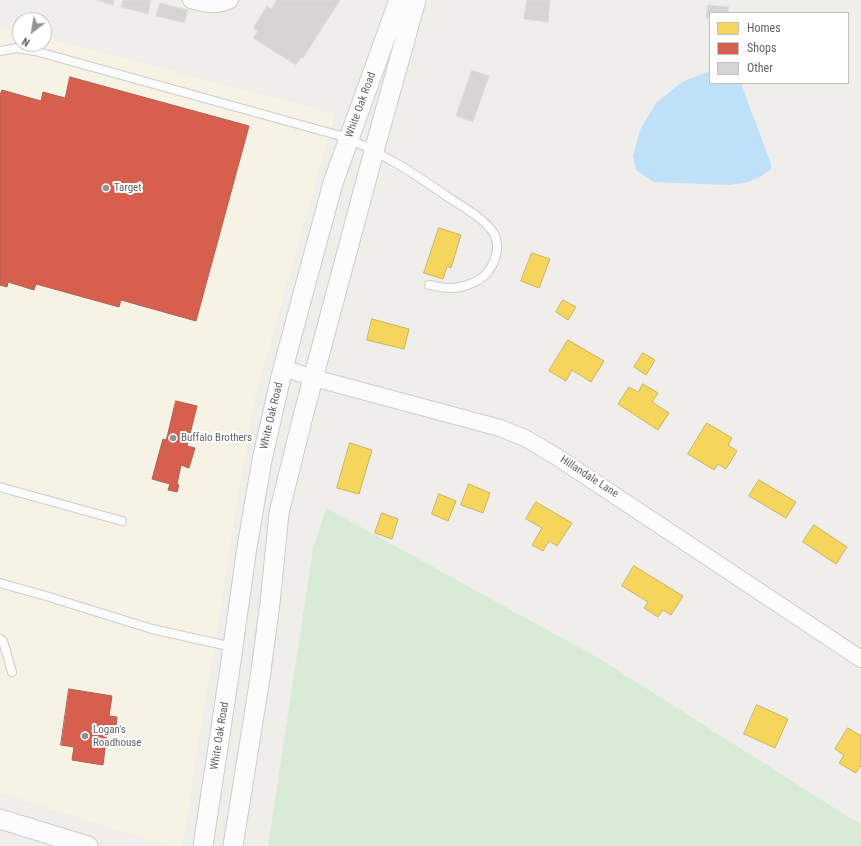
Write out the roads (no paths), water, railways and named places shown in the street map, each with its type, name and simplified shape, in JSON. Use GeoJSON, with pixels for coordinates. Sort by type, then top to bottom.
{"type":"FeatureCollection","features":[{"type":"Feature","properties":{"kind":"street"},"geometry":{"type":"LineString","coordinates":[[191,0],[216,5],[230,0]]}},
{"type":"Feature","properties":{"kind":"street","name":"White Oak Road"},"geometry":{"type":"LineString","coordinates":[[203,846],[247,546],[262,460],[283,368],[333,183],[399,0]]}},
{"type":"Feature","properties":{"kind":"street","name":"White Oak Road"},"geometry":{"type":"LineString","coordinates":[[233,846],[260,678],[270,603],[279,513],[302,420],[416,0]]}},
{"type":"Feature","properties":{"kind":"street","name":"Hillandale Lane"},"geometry":{"type":"LineString","coordinates":[[283,368],[314,378],[500,428],[525,438],[554,454],[861,659]]}},
{"type":"Feature","properties":{"kind":"street"},"geometry":{"type":"LineString","coordinates":[[0,819],[88,846]]}},
{"type":"Feature","properties":{"kind":"lane"},"geometry":{"type":"LineString","coordinates":[[0,51],[17,48],[35,51],[348,138],[395,162],[484,223],[493,233],[497,245],[496,256],[486,273],[467,285],[450,288],[428,285]]}},
{"type":"Feature","properties":{"kind":"lane"},"geometry":{"type":"LineString","coordinates":[[0,487],[122,521]]}},
{"type":"Feature","properties":{"kind":"lane"},"geometry":{"type":"LineString","coordinates":[[0,583],[152,629],[233,647]]}},
{"type":"Feature","properties":{"kind":"lane"},"geometry":{"type":"LineString","coordinates":[[0,639],[3,641],[12,672]]}},
{"type":"Feature","properties":{"kind":"water"},"geometry":{"type":"Polygon","coordinates":[[[709,71],[709,84],[741,84],[771,164],[771,169],[760,177],[745,183],[728,185],[654,182],[636,170],[633,156],[640,130],[656,103],[682,82],[709,71]]]}},
{"type":"Feature","properties":{"kind":"place","name":"Target"},"geometry":{"type":"Point","coordinates":[106,188]}},
{"type":"Feature","properties":{"kind":"place","name":"Buffalo Brothers"},"geometry":{"type":"Point","coordinates":[173,438]}},
{"type":"Feature","properties":{"kind":"place","name":"Logan's Roadhouse"},"geometry":{"type":"Point","coordinates":[85,736]}}]}
